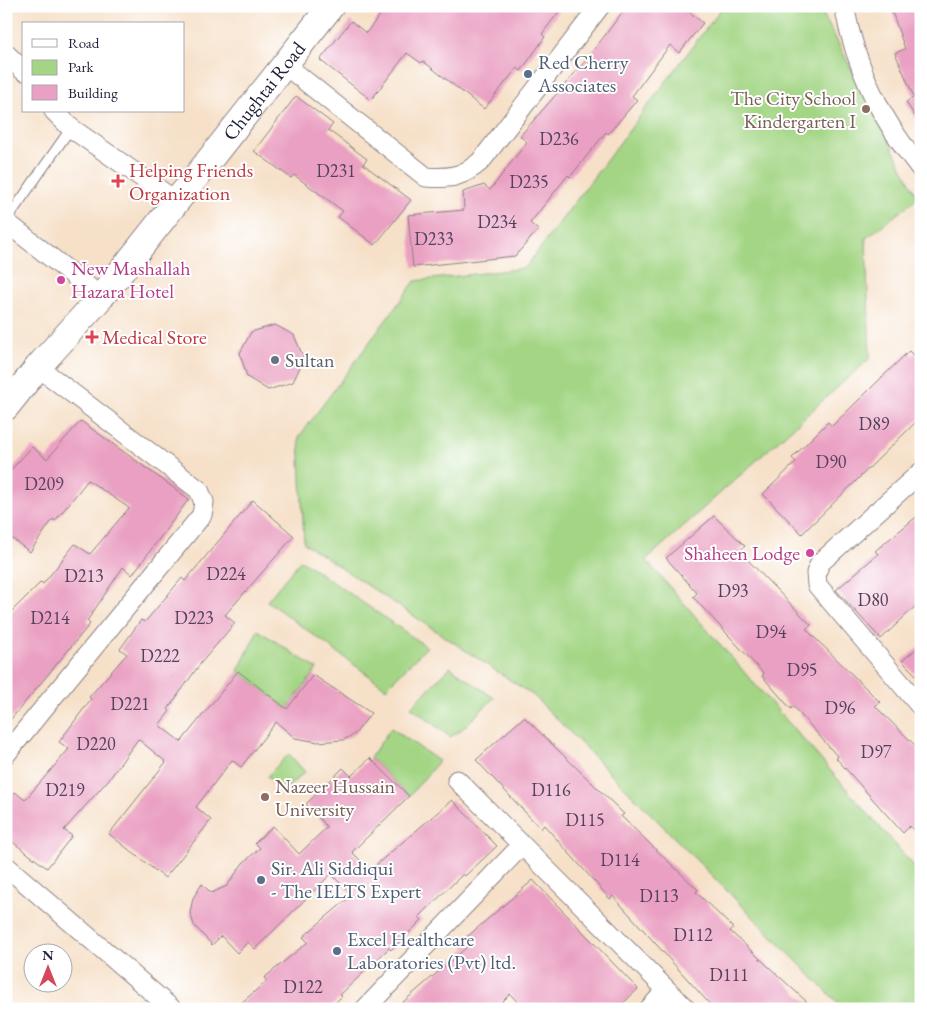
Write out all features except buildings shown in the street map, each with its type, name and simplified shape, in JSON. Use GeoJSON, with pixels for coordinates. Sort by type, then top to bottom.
{"type":"FeatureCollection","features":[{"type":"Feature","properties":{"kind":"street","name":"Chughtai Road"},"geometry":{"type":"LineString","coordinates":[[6,407],[38,367],[100,298],[331,6]]}},
{"type":"Feature","properties":{"kind":"street"},"geometry":{"type":"LineString","coordinates":[[285,65],[426,177],[442,178],[467,174],[481,161],[600,6]]}},
{"type":"Feature","properties":{"kind":"street"},"geometry":{"type":"LineString","coordinates":[[844,6],[870,90],[895,137],[921,169]]}},
{"type":"Feature","properties":{"kind":"street"},"geometry":{"type":"LineString","coordinates":[[6,54],[22,69]]}},
{"type":"Feature","properties":{"kind":"street"},"geometry":{"type":"LineString","coordinates":[[55,112],[71,128],[177,202]]}},
{"type":"Feature","properties":{"kind":"street"},"geometry":{"type":"LineString","coordinates":[[6,221],[100,298]]}},
{"type":"Feature","properties":{"kind":"street"},"geometry":{"type":"LineString","coordinates":[[6,754],[202,515],[204,502],[199,490],[38,367]]}},
{"type":"Feature","properties":{"kind":"street"},"geometry":{"type":"LineString","coordinates":[[921,472],[820,563],[816,573],[817,585],[921,706]]}},
{"type":"Feature","properties":{"kind":"street"},"geometry":{"type":"LineString","coordinates":[[458,780],[686,1009]]}},
{"type":"Feature","properties":{"kind":"street"},"geometry":{"type":"LineString","coordinates":[[365,1009],[522,845]]}},
{"type":"Feature","properties":{"kind":"street"},"geometry":{"type":"LineString","coordinates":[[6,866],[172,1009]]}},
{"type":"Feature","properties":{"kind":"street"},"geometry":{"type":"LineString","coordinates":[[649,1009],[667,990]]}},
{"type":"Feature","properties":{"kind":"lane"},"geometry":{"type":"LineString","coordinates":[[6,221],[71,128]]}},
{"type":"Feature","properties":{"kind":"green space"},"geometry":{"type":"Polygon","coordinates":[[[721,9],[822,12],[918,198],[866,238],[870,358],[646,560],[921,874],[921,1009],[844,1009],[534,696],[304,543],[299,437],[415,281],[525,268],[721,9]]]}},
{"type":"Feature","properties":{"kind":"green space"},"geometry":{"type":"Polygon","coordinates":[[[301,560],[427,647],[386,688],[267,601],[301,560]]]}},
{"type":"Feature","properties":{"kind":"green space"},"geometry":{"type":"Polygon","coordinates":[[[258,630],[317,669],[287,709],[238,671],[258,630]]]}},
{"type":"Feature","properties":{"kind":"green space"},"geometry":{"type":"Polygon","coordinates":[[[450,667],[494,698],[460,731],[450,737],[411,707],[450,667]]]}},
{"type":"Feature","properties":{"kind":"green space"},"geometry":{"type":"Polygon","coordinates":[[[391,728],[439,761],[409,796],[370,758],[391,728]]]}},
{"type":"Feature","properties":{"kind":"green space"},"geometry":{"type":"Polygon","coordinates":[[[289,754],[305,772],[282,792],[267,776],[289,754]]]}},
{"type":"Feature","properties":{"kind":"place","name":"Red Cherry Associates"},"geometry":{"type":"Point","coordinates":[528,74]}},
{"type":"Feature","properties":{"kind":"place","name":"The City School Kindergarten I"},"geometry":{"type":"Point","coordinates":[866,109]}},
{"type":"Feature","properties":{"kind":"place","name":"Helping Friends Organization"},"geometry":{"type":"Point","coordinates":[118,181]}},
{"type":"Feature","properties":{"kind":"place","name":"New Mashallah Hazara Hotel"},"geometry":{"type":"Point","coordinates":[61,280]}},
{"type":"Feature","properties":{"kind":"place","name":"Medical Store"},"geometry":{"type":"Point","coordinates":[92,337]}},
{"type":"Feature","properties":{"kind":"place","name":"Sultan"},"geometry":{"type":"Point","coordinates":[275,360]}},
{"type":"Feature","properties":{"kind":"place","name":"Shaheen Lodge"},"geometry":{"type":"Point","coordinates":[810,553]}},
{"type":"Feature","properties":{"kind":"place","name":"Nazeer Hussain University"},"geometry":{"type":"Point","coordinates":[265,797]}},
{"type":"Feature","properties":{"kind":"place","name":"Sir. Ali Siddiqui - The IELTS Expert"},"geometry":{"type":"Point","coordinates":[261,880]}},
{"type":"Feature","properties":{"kind":"place","name":"Excel Healthcare Laboratories (Pvt) ltd."},"geometry":{"type":"Point","coordinates":[337,951]}}]}
